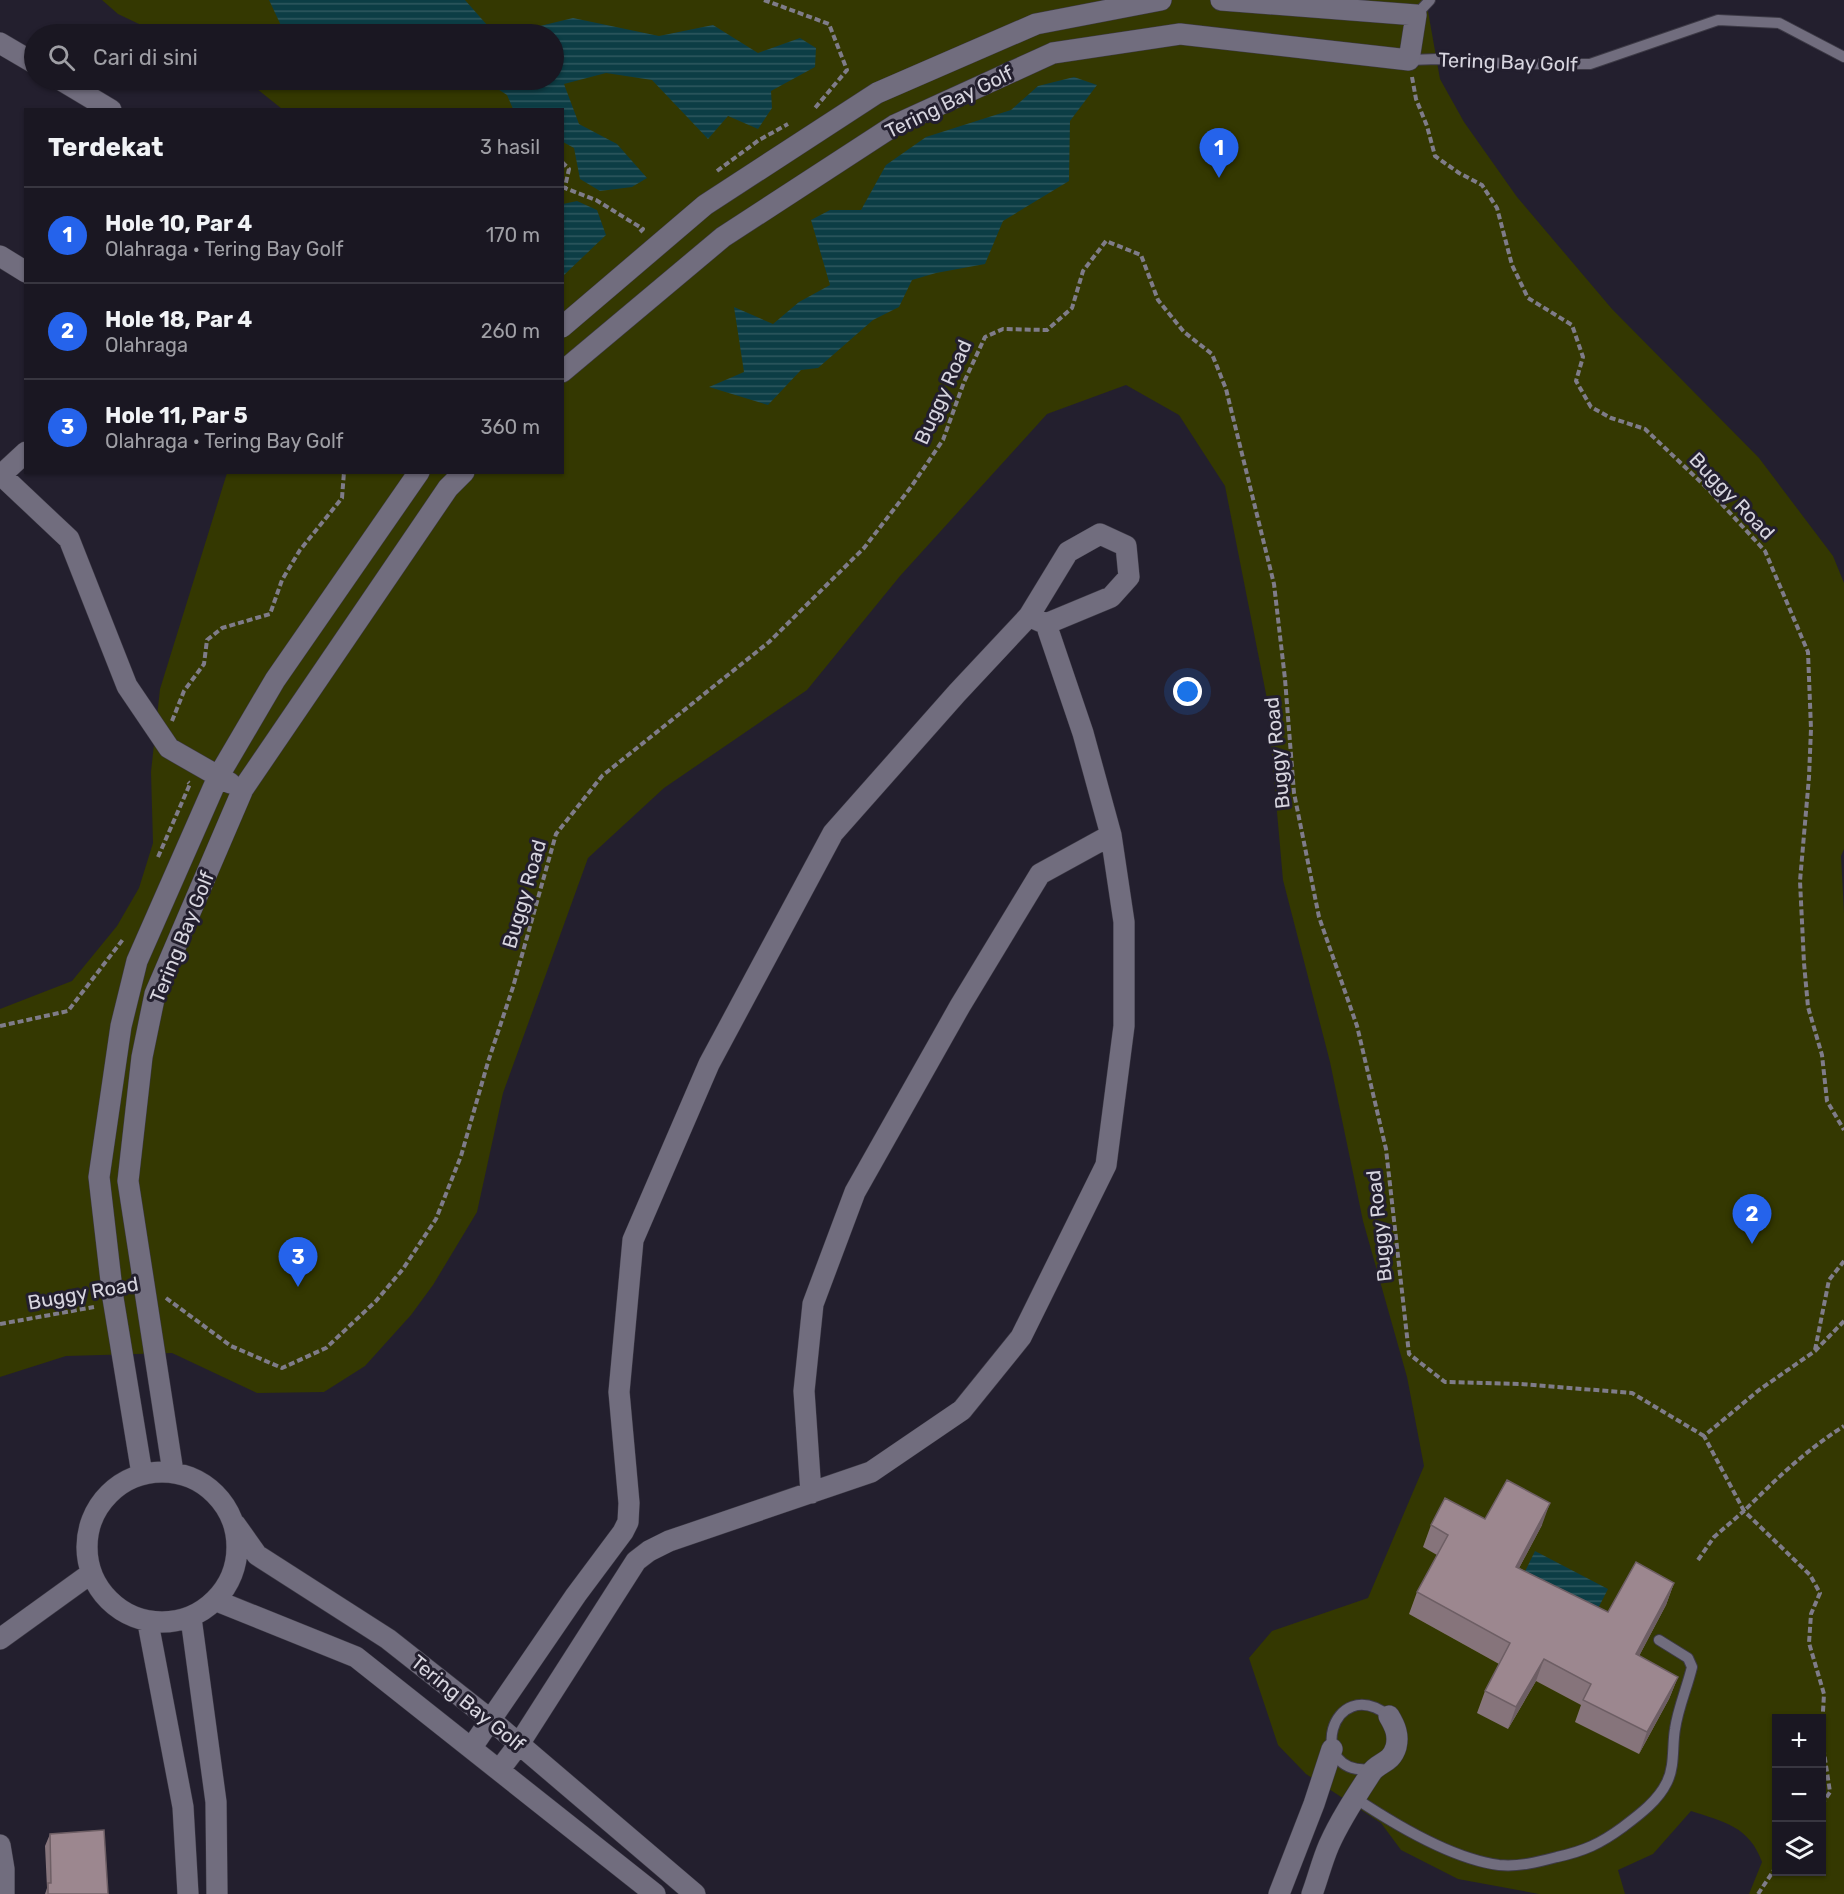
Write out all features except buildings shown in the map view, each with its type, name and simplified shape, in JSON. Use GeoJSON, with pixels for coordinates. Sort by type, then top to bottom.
{"type":"FeatureCollection","features":[{"type":"Feature","properties":{"kind":"street","name":"Tering Bay Golf"},"geometry":{"type":"LineString","coordinates":[[564,325],[705,205],[877,93],[1036,24],[1161,0]]}},
{"type":"Feature","properties":{"kind":"street","name":"Tering Bay Golf"},"geometry":{"type":"LineString","coordinates":[[564,370],[723,237],[895,125],[1053,54],[1179,34],[1409,60],[1423,7],[1221,0]]}},
{"type":"Feature","properties":{"kind":"street"},"geometry":{"type":"LineString","coordinates":[[0,43],[24,57]]}},
{"type":"Feature","properties":{"kind":"street"},"geometry":{"type":"LineString","coordinates":[[78,90],[108,108]]}},
{"type":"Feature","properties":{"kind":"street"},"geometry":{"type":"LineString","coordinates":[[0,256],[24,271]]}},
{"type":"Feature","properties":{"kind":"street"},"geometry":{"type":"LineString","coordinates":[[24,454],[0,475],[69,539],[127,686],[169,748],[243,789]]}},
{"type":"Feature","properties":{"kind":"street","name":"Tering Bay Golf"},"geometry":{"type":"LineString","coordinates":[[142,1474],[114,1304],[99,1177],[121,1026],[137,962],[218,777],[275,680],[418,474]]}},
{"type":"Feature","properties":{"kind":"street","name":"Tering Bay Golf"},"geometry":{"type":"LineString","coordinates":[[173,1472],[128,1181],[142,1057],[155,994],[243,789],[448,488],[462,474]]}},
{"type":"Feature","properties":{"kind":"street"},"geometry":{"type":"LineString","coordinates":[[472,1747],[628,1522],[629,1503],[619,1392],[633,1240],[710,1064],[834,833],[957,693],[1037,620],[1068,552],[1100,534],[1126,546],[1129,577],[1111,597],[1037,620]]}},
{"type":"Feature","properties":{"kind":"street"},"geometry":{"type":"LineString","coordinates":[[500,1769],[519,1744],[636,1561],[649,1551],[669,1541],[871,1472],[962,1410],[1021,1337],[1106,1165],[1124,1026],[1124,922],[1111,835],[1083,733],[1037,620]]}},
{"type":"Feature","properties":{"kind":"street"},"geometry":{"type":"LineString","coordinates":[[812,1493],[804,1391],[813,1304],[855,1192],[960,1006],[1040,874],[1111,835]]}},
{"type":"Feature","properties":{"kind":"street","name":"Tering Bay Golf"},"geometry":{"type":"LineString","coordinates":[[90,1574],[87,1533],[106,1496],[142,1474],[173,1472],[212,1489],[257,1555],[388,1639],[492,1721],[696,1894]]}},
{"type":"Feature","properties":{"kind":"street"},"geometry":{"type":"LineString","coordinates":[[0,1639],[90,1574],[112,1606],[148,1623],[191,1618],[217,1600],[237,1565],[235,1524]]}},
{"type":"Feature","properties":{"kind":"street","name":"Tering Bay Golf"},"geometry":{"type":"LineString","coordinates":[[217,1600],[356,1657],[655,1894]]}},
{"type":"Feature","properties":{"kind":"street"},"geometry":{"type":"LineString","coordinates":[[191,1618],[216,1802],[217,1894]]}},
{"type":"Feature","properties":{"kind":"street"},"geometry":{"type":"LineString","coordinates":[[148,1623],[183,1807],[188,1894]]}},
{"type":"Feature","properties":{"kind":"street"},"geometry":{"type":"LineString","coordinates":[[1312,1894],[1329,1846],[1355,1798],[1374,1769],[1384,1764],[1396,1747],[1397,1736],[1389,1716]]}},
{"type":"Feature","properties":{"kind":"street"},"geometry":{"type":"LineString","coordinates":[[1279,1894],[1314,1804],[1332,1749]]}},
{"type":"Feature","properties":{"kind":"street"},"geometry":{"type":"LineString","coordinates":[[0,1845],[4,1894]]}},
{"type":"Feature","properties":{"kind":"lane","name":"Tering Bay Golf"},"geometry":{"type":"LineString","coordinates":[[1409,60],[1590,64],[1718,20],[1779,23],[1844,57]]}},
{"type":"Feature","properties":{"kind":"lane"},"geometry":{"type":"LineString","coordinates":[[1355,1798],[1378,1813],[1463,1857],[1500,1865],[1529,1864],[1584,1851],[1605,1840],[1644,1811],[1662,1792],[1668,1780],[1672,1766],[1675,1728],[1692,1667],[1688,1658],[1659,1640]]}},
{"type":"Feature","properties":{"kind":"lane"},"geometry":{"type":"LineString","coordinates":[[1374,1769],[1361,1771],[1349,1768],[1339,1760],[1332,1749],[1330,1737],[1333,1724],[1347,1709],[1366,1704],[1379,1708],[1389,1716]]}},
{"type":"Feature","properties":{"kind":"path"},"geometry":{"type":"LineString","coordinates":[[764,0],[829,24],[847,70],[813,111]]}},
{"type":"Feature","properties":{"kind":"path","name":"Buggy Road"},"geometry":{"type":"LineString","coordinates":[[1409,60],[1416,99],[1435,156],[1458,173],[1482,185],[1497,208],[1512,265],[1528,298],[1572,325],[1582,357],[1576,381],[1591,407],[1611,418],[1645,429],[1707,488],[1766,551],[1808,652],[1810,765],[1800,881],[1804,963],[1808,1007],[1822,1055],[1827,1101],[1844,1130]]}},
{"type":"Feature","properties":{"kind":"path"},"geometry":{"type":"LineString","coordinates":[[715,172],[759,140],[795,121]]}},
{"type":"Feature","properties":{"kind":"path"},"geometry":{"type":"LineString","coordinates":[[564,164],[569,170],[564,187],[596,200],[643,229]]}},
{"type":"Feature","properties":{"kind":"path"},"geometry":{"type":"LineString","coordinates":[[634,237],[652,222]]}},
{"type":"Feature","properties":{"kind":"path","name":"Buggy Road"},"geometry":{"type":"LineString","coordinates":[[146,1297],[161,1294],[231,1346],[282,1368],[326,1348],[376,1301],[403,1269],[436,1219],[461,1156],[488,1062],[513,987],[556,834],[602,776],[769,642],[864,548],[911,487],[943,440],[964,382],[985,337],[1003,329],[1047,330],[1072,308],[1083,271],[1106,241],[1141,255],[1158,300],[1184,332],[1212,354],[1226,389],[1274,585],[1285,679],[1294,793],[1319,916],[1356,1026],[1386,1149],[1409,1354],[1445,1382],[1521,1384],[1632,1392],[1704,1436]]}},
{"type":"Feature","properties":{"kind":"path"},"geometry":{"type":"LineString","coordinates":[[1815,1350],[1829,1280],[1844,1261]]}},
{"type":"Feature","properties":{"kind":"path","name":"Buggy Road"},"geometry":{"type":"LineString","coordinates":[[0,1324],[114,1304]]}},
{"type":"Feature","properties":{"kind":"path"},"geometry":{"type":"LineString","coordinates":[[1822,1714],[1824,1694],[1809,1643],[1811,1614],[1820,1593],[1810,1575],[1744,1511],[1704,1436],[1759,1390],[1815,1350],[1844,1321]]}},
{"type":"Feature","properties":{"kind":"path"},"geometry":{"type":"LineString","coordinates":[[1698,1560],[1714,1537],[1782,1473],[1820,1441],[1844,1426]]}},
{"type":"Feature","properties":{"kind":"path"},"geometry":{"type":"LineString","coordinates":[[1826,1768],[1830,1792],[1826,1797]]}},
{"type":"Feature","properties":{"kind":"path"},"geometry":{"type":"LineString","coordinates":[[1758,1894],[1772,1873]]}},
{"type":"Feature","properties":{"kind":"green space"},"geometry":{"type":"Polygon","coordinates":[[[102,0],[1426,0],[1440,79],[1464,122],[1517,197],[1612,309],[1759,458],[1833,556],[1844,583],[1844,849],[1841,856],[1844,913],[1844,1894],[1749,1894],[1762,1862],[1757,1850],[1743,1833],[1734,1827],[1691,1811],[1653,1854],[1618,1870],[1625,1894],[1539,1894],[1458,1879],[1401,1850],[1381,1823],[1306,1774],[1278,1745],[1249,1658],[1272,1631],[1368,1598],[1424,1466],[1407,1377],[1363,1221],[1330,1062],[1283,880],[1267,699],[1225,486],[1179,415],[1126,385],[1047,414],[900,576],[807,690],[664,788],[588,858],[503,1093],[477,1212],[433,1285],[411,1315],[365,1366],[324,1392],[257,1393],[172,1353],[66,1356],[0,1377],[0,1009],[72,981],[117,926],[139,888],[153,843],[151,772],[160,689],[227,474],[564,474],[564,108],[281,108],[258,90],[564,90],[564,24],[139,24],[118,14],[102,0]]]}},
{"type":"Feature","properties":{"kind":"shaded area"},"geometry":{"type":"Polygon","coordinates":[[[269,0],[465,0],[486,24],[280,24],[269,0]]]}},
{"type":"Feature","properties":{"kind":"shaded area"},"geometry":{"type":"Polygon","coordinates":[[[573,18],[659,36],[713,25],[758,53],[800,38],[816,48],[815,67],[771,91],[772,108],[758,129],[728,116],[708,139],[652,80],[606,73],[564,84],[564,24],[548,24],[573,18]]]}},
{"type":"Feature","properties":{"kind":"shaded area"},"geometry":{"type":"Polygon","coordinates":[[[1074,77],[1097,85],[1070,121],[1069,181],[1003,221],[985,264],[912,280],[899,307],[873,320],[818,368],[801,370],[768,405],[709,387],[744,372],[734,307],[773,324],[799,302],[830,285],[811,220],[830,210],[861,210],[886,165],[926,137],[1011,110],[1038,86],[1074,77]]]}},
{"type":"Feature","properties":{"kind":"shaded area"},"geometry":{"type":"Polygon","coordinates":[[[564,84],[579,124],[617,144],[647,178],[632,187],[600,191],[580,179],[574,148],[564,143],[564,108],[513,108],[507,95],[499,90],[564,90],[564,84]]]}},
{"type":"Feature","properties":{"kind":"shaded area"},"geometry":{"type":"Polygon","coordinates":[[[577,201],[597,210],[606,235],[564,275],[564,204],[577,201]]]}},
{"type":"Feature","properties":{"kind":"shaded area"},"geometry":{"type":"Polygon","coordinates":[[[1535,1551],[1608,1589],[1588,1628],[1516,1590],[1535,1551]]]}},
{"type":"Feature","properties":{"kind":"place","name":"Hole 10, Par 4"},"geometry":{"type":"Point","coordinates":[1219,178]}},
{"type":"Feature","properties":{"kind":"place","name":"Hole 18, Par 4"},"geometry":{"type":"Point","coordinates":[1752,1244]}},
{"type":"Feature","properties":{"kind":"place","name":"Hole 11, Par 5"},"geometry":{"type":"Point","coordinates":[298,1287]}}]}
